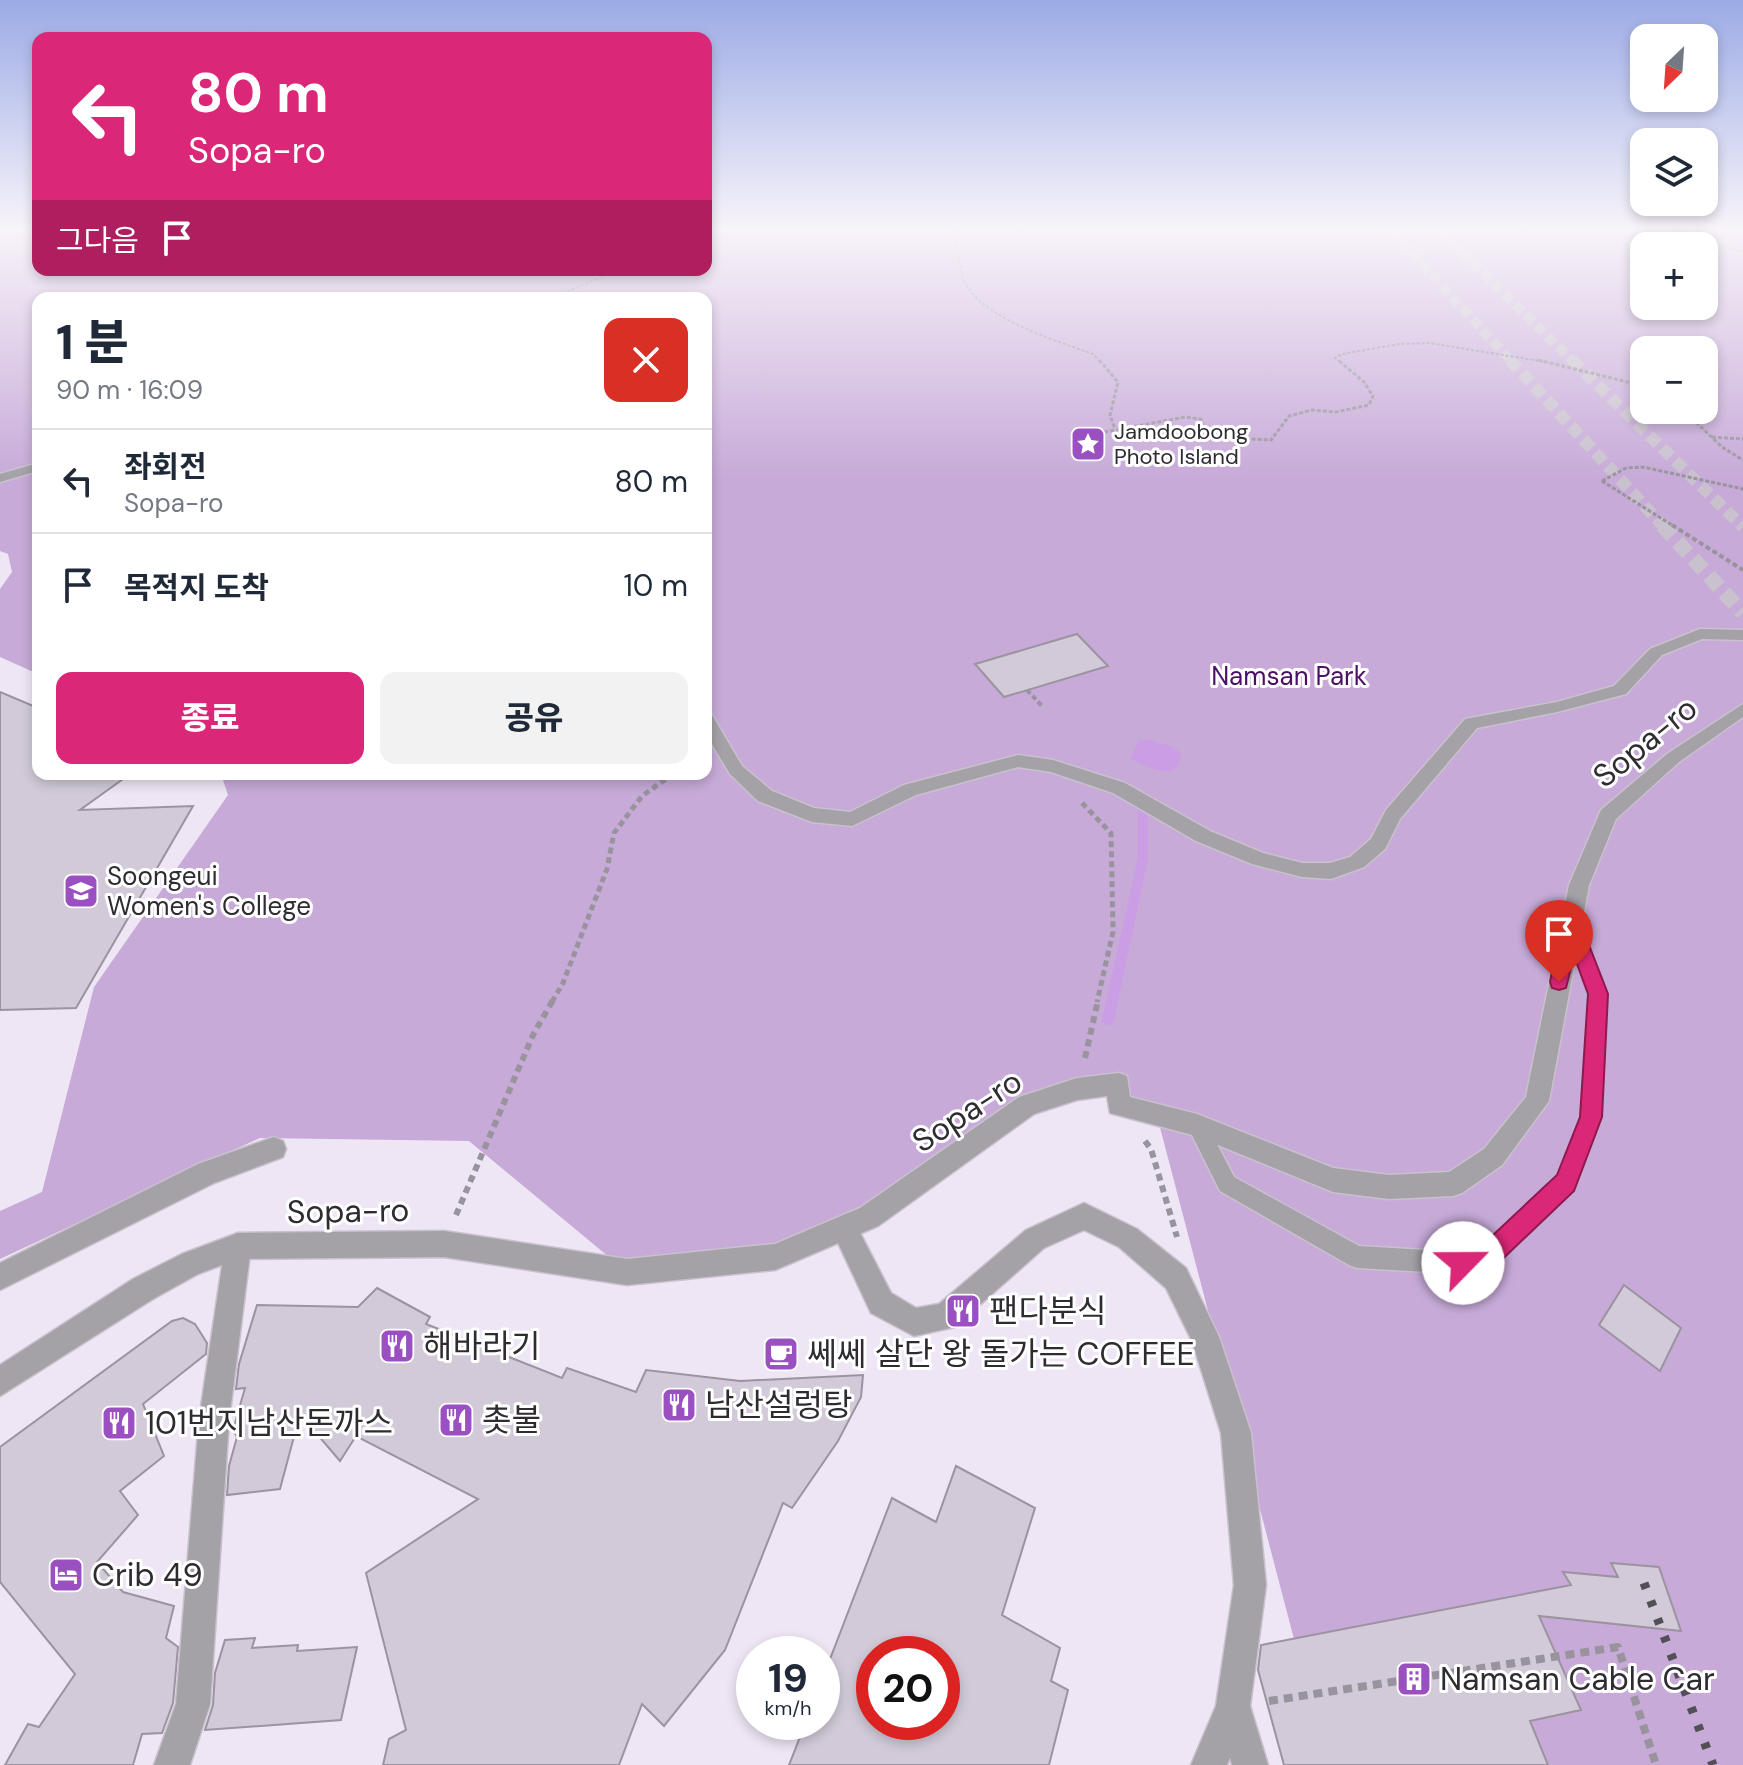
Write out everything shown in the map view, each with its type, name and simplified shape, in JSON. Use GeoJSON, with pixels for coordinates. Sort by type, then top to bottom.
{"type":"FeatureCollection","features":[{"type":"Feature","properties":{"kind":"street"},"geometry":{"type":"LineString","coordinates":[[0,478],[32,469]]}},
{"type":"Feature","properties":{"kind":"street"},"geometry":{"type":"LineString","coordinates":[[712,729],[736,770],[765,796],[812,815],[852,819],[910,790],[1018,761],[1053,766],[1095,779],[1143,800],[1203,836],[1259,859],[1302,870],[1331,871],[1357,862],[1378,844],[1393,815],[1471,723],[1557,707],[1620,690],[1656,652],[1700,634],[1743,635]]}},
{"type":"Feature","properties":{"kind":"street","name":"Sopa-ro"},"geometry":{"type":"LineString","coordinates":[[0,1382],[143,1289],[191,1263],[238,1246],[444,1244],[627,1272],[775,1257],[845,1230],[869,1217],[1027,1105],[1077,1089],[1119,1084],[1118,1105],[1197,1125],[1333,1180],[1389,1187],[1453,1184],[1493,1157],[1537,1101],[1579,885],[1608,815],[1673,758],[1743,709]]}},
{"type":"Feature","properties":{"kind":"street"},"geometry":{"type":"LineString","coordinates":[[0,1277],[207,1173],[274,1149]]}},
{"type":"Feature","properties":{"kind":"street"},"geometry":{"type":"LineString","coordinates":[[845,1230],[881,1303],[914,1322],[945,1317],[1035,1239],[1084,1216],[1128,1238],[1176,1278],[1205,1337],[1236,1433],[1250,1585],[1233,1706],[1209,1765]]}},
{"type":"Feature","properties":{"kind":"street"},"geometry":{"type":"LineString","coordinates":[[172,1765],[193,1704],[214,1420],[238,1246]]}},
{"type":"Feature","properties":{"kind":"street"},"geometry":{"type":"LineString","coordinates":[[1233,1706],[1250,1765]]}},
{"type":"Feature","properties":{"kind":"lane"},"geometry":{"type":"LineString","coordinates":[[1197,1125],[1227,1184],[1357,1257],[1480,1264],[1565,1183],[1591,1117],[1598,994],[1570,922]]}},
{"type":"Feature","properties":{"kind":"path"},"geometry":{"type":"LineString","coordinates":[[996,313],[1027,330],[1083,349],[1106,365],[1118,382],[1110,415],[1115,429]]}},
{"type":"Feature","properties":{"kind":"path"},"geometry":{"type":"LineString","coordinates":[[1089,442],[1083,436],[1185,417],[1201,419],[1207,437],[1271,440],[1289,416],[1312,410],[1349,410],[1369,405],[1373,396],[1364,382],[1335,358],[1342,354],[1399,344],[1429,343],[1533,359],[1630,383]]}},
{"type":"Feature","properties":{"kind":"path"},"geometry":{"type":"LineString","coordinates":[[1698,424],[1743,460]]}},
{"type":"Feature","properties":{"kind":"path"},"geometry":{"type":"LineString","coordinates":[[1711,437],[1743,439]]}},
{"type":"Feature","properties":{"kind":"path"},"geometry":{"type":"LineString","coordinates":[[1743,489],[1643,467],[1626,468],[1602,481],[1743,570]]}},
{"type":"Feature","properties":{"kind":"path"},"geometry":{"type":"LineString","coordinates":[[1027,690],[1042,706]]}},
{"type":"Feature","properties":{"kind":"path"},"geometry":{"type":"LineString","coordinates":[[444,1244],[533,1035],[563,983],[607,869],[614,833],[642,796],[665,780]]}},
{"type":"Feature","properties":{"kind":"path"},"geometry":{"type":"LineString","coordinates":[[1075,795],[1111,833],[1113,932],[1077,1089]]}},
{"type":"Feature","properties":{"kind":"path"},"geometry":{"type":"LineString","coordinates":[[1118,1105],[1151,1149],[1181,1247],[1176,1278]]}},
{"type":"Feature","properties":{"kind":"path"},"geometry":{"type":"LineString","coordinates":[[1233,1706],[1618,1647],[1656,1765]]}},
{"type":"Feature","properties":{"kind":"green space","name":"Namsan Park"},"geometry":{"type":"Polygon","coordinates":[[[0,313],[32,313],[32,671],[0,657],[0,589],[12,572],[8,554],[0,551],[0,313]]]}},
{"type":"Feature","properties":{"kind":"green space","name":"Namsan Park"},"geometry":{"type":"Polygon","coordinates":[[[712,313],[1630,313],[1630,320],[1718,320],[1718,313],[1743,313],[1743,1765],[1327,1765],[1157,1116],[1118,1105],[1119,1085],[1027,1105],[869,1217],[775,1257],[627,1272],[469,1141],[260,1138],[0,1259],[0,1211],[42,1192],[94,987],[228,795],[223,780],[712,780],[712,313]]]}},
{"type":"Feature","properties":{"kind":"shaded area"},"geometry":{"type":"Polygon","coordinates":[[[1147,739],[1173,747],[1181,754],[1175,769],[1162,771],[1130,759],[1139,741],[1147,739]]]}},
{"type":"Feature","properties":{"kind":"building"},"geometry":{"type":"Polygon","coordinates":[[[1077,634],[1108,666],[1004,697],[975,664],[1077,634]]]}},
{"type":"Feature","properties":{"kind":"building"},"geometry":{"type":"Polygon","coordinates":[[[0,692],[32,705],[32,780],[122,780],[80,810],[193,806],[76,1008],[0,1010],[0,692]]]}},
{"type":"Feature","properties":{"kind":"building"},"geometry":{"type":"Polygon","coordinates":[[[1624,1285],[1681,1328],[1660,1371],[1599,1325],[1624,1285]]]}},
{"type":"Feature","properties":{"kind":"building"},"geometry":{"type":"Polygon","coordinates":[[[377,1288],[430,1317],[426,1324],[562,1378],[567,1368],[636,1392],[646,1370],[740,1381],[863,1375],[861,1397],[838,1441],[792,1508],[783,1503],[725,1650],[664,1726],[642,1704],[619,1765],[383,1765],[389,1739],[406,1730],[366,1573],[478,1499],[356,1436],[340,1461],[300,1414],[280,1489],[227,1495],[229,1466],[237,1437],[233,1430],[245,1388],[236,1389],[239,1364],[257,1305],[358,1307],[377,1288]]]}},
{"type":"Feature","properties":{"kind":"building"},"geometry":{"type":"Polygon","coordinates":[[[183,1318],[195,1324],[207,1343],[206,1354],[143,1404],[164,1456],[120,1491],[138,1515],[97,1562],[123,1592],[174,1606],[166,1638],[178,1647],[173,1703],[162,1733],[142,1734],[133,1765],[5,1765],[28,1724],[39,1727],[75,1674],[0,1582],[0,1447],[172,1321],[183,1318]]]}},
{"type":"Feature","properties":{"kind":"building"},"geometry":{"type":"Polygon","coordinates":[[[956,1466],[1035,1508],[1002,1615],[1060,1648],[1051,1681],[1068,1690],[1049,1765],[789,1765],[799,1740],[840,1740],[839,1636],[892,1498],[936,1522],[956,1466]]]}},
{"type":"Feature","properties":{"kind":"building","name":"Namsan Cable Car"},"geometry":{"type":"Polygon","coordinates":[[[1611,1563],[1659,1567],[1681,1631],[1539,1616],[1581,1710],[1530,1721],[1548,1765],[1284,1765],[1258,1670],[1261,1645],[1571,1585],[1563,1572],[1618,1577],[1611,1563]]]}},
{"type":"Feature","properties":{"kind":"building"},"geometry":{"type":"Polygon","coordinates":[[[255,1638],[252,1648],[298,1645],[297,1651],[357,1647],[341,1720],[205,1730],[213,1705],[215,1673],[225,1640],[255,1638]]]}},
{"type":"Feature","properties":{"kind":"waterway"},"geometry":{"type":"LineString","coordinates":[[1108,1020],[1143,858],[1143,800]]}},
{"type":"Feature","properties":{"kind":"tunnel"},"geometry":{"type":"LineString","coordinates":[[1467,313],[1512,362]]}},
{"type":"Feature","properties":{"kind":"tunnel"},"geometry":{"type":"LineString","coordinates":[[1524,313],[1574,362]]}},
{"type":"Feature","properties":{"kind":"tunnel"},"geometry":{"type":"LineString","coordinates":[[1510,360],[1664,527]]}},
{"type":"Feature","properties":{"kind":"tunnel"},"geometry":{"type":"LineString","coordinates":[[1572,360],[1743,527]]}},
{"type":"Feature","properties":{"kind":"tunnel"},"geometry":{"type":"LineString","coordinates":[[1662,525],[1743,613]]}},
{"type":"Feature","properties":{"kind":"railway"},"geometry":{"type":"LineString","coordinates":[[1644,1583],[1713,1765]]}},
{"type":"Feature","properties":{"kind":"place","name":"Jamdoobong Photo Island"},"geometry":{"type":"Point","coordinates":[1088,444]}},
{"type":"Feature","properties":{"kind":"place","name":"Soongeui Women's College"},"geometry":{"type":"Point","coordinates":[81,891]}},
{"type":"Feature","properties":{"kind":"place","name":"팬다분식"},"geometry":{"type":"Point","coordinates":[963,1311]}},
{"type":"Feature","properties":{"kind":"place","name":"해바라기"},"geometry":{"type":"Point","coordinates":[397,1346]}},
{"type":"Feature","properties":{"kind":"place","name":"쎄쎄 살단 왕 돌가는 COFFEE"},"geometry":{"type":"Point","coordinates":[781,1354]}},
{"type":"Feature","properties":{"kind":"place","name":"남산설렁탕"},"geometry":{"type":"Point","coordinates":[679,1405]}},
{"type":"Feature","properties":{"kind":"place","name":"촛불"},"geometry":{"type":"Point","coordinates":[456,1420]}},
{"type":"Feature","properties":{"kind":"place","name":"101번지남산돈까스"},"geometry":{"type":"Point","coordinates":[119,1423]}},
{"type":"Feature","properties":{"kind":"place","name":"Crib 49"},"geometry":{"type":"Point","coordinates":[66,1575]}},
{"type":"Feature","properties":{"kind":"place","name":"Namsan Cable Car"},"geometry":{"type":"Point","coordinates":[1414,1679]}},
{"type":"Feature","properties":{"kind":"route"},"geometry":{"type":"LineString","coordinates":[[1463,1263],[1480,1264],[1565,1183],[1591,1117],[1598,994],[1570,922],[1559,982]]}}]}
